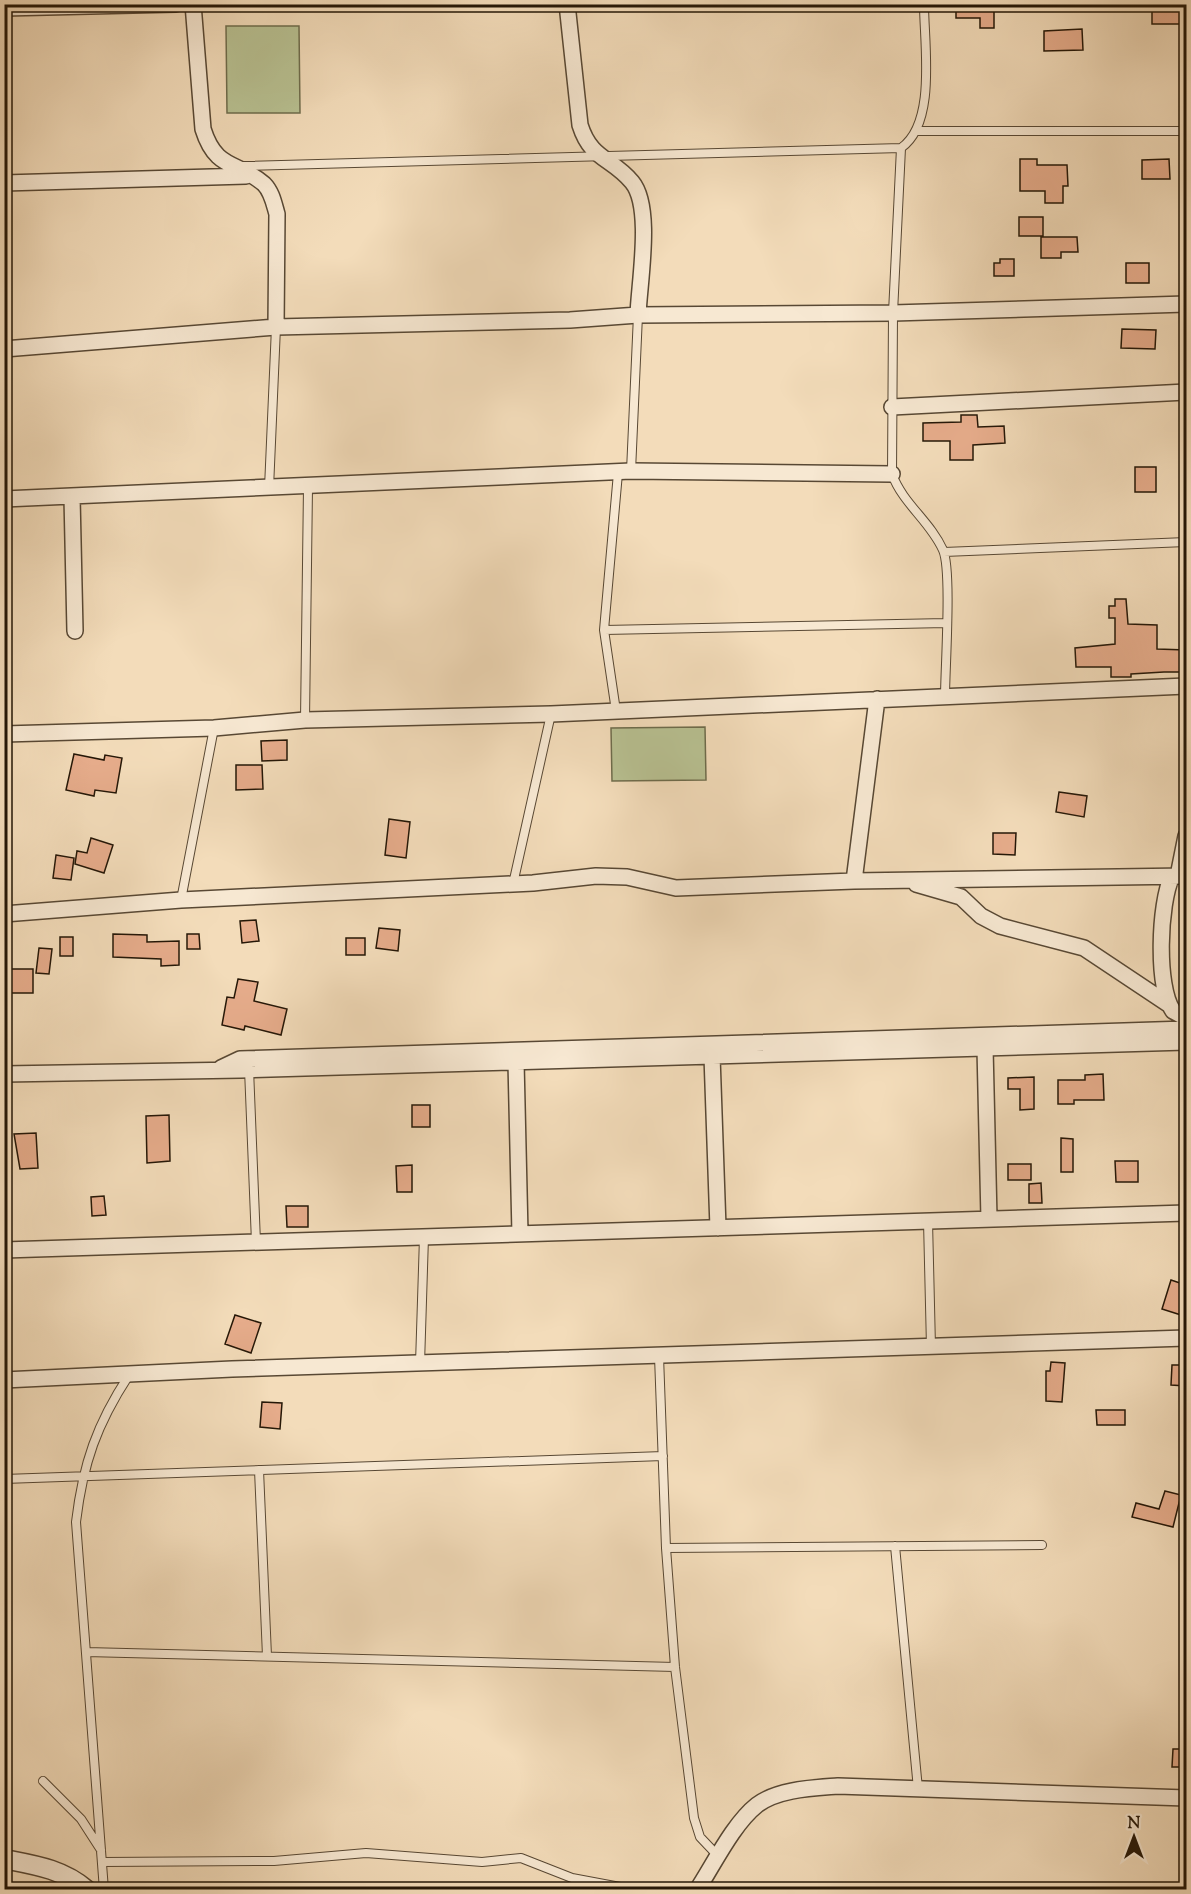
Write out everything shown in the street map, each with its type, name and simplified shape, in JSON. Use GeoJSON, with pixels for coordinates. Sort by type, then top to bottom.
{"type":"FeatureCollection","features":[{"type":"Feature","properties":{"kind":"street"},"geometry":{"type":"LineString","coordinates":[[4,8],[176,4]]}},
{"type":"Feature","properties":{"kind":"street"},"geometry":{"type":"LineString","coordinates":[[192,4],[203,129],[216,155],[231,167],[264,185],[273,198],[277,214],[276,327]]}},
{"type":"Feature","properties":{"kind":"street"},"geometry":{"type":"LineString","coordinates":[[567,4],[579,125],[585,142],[633,183],[643,208],[638,315]]}},
{"type":"Feature","properties":{"kind":"street"},"geometry":{"type":"LineString","coordinates":[[4,183],[249,175]]}},
{"type":"Feature","properties":{"kind":"street"},"geometry":{"type":"LineString","coordinates":[[4,349],[276,327],[570,320],[638,315],[893,313],[1186,304]]}},
{"type":"Feature","properties":{"kind":"street"},"geometry":{"type":"LineString","coordinates":[[892,407],[1186,392]]}},
{"type":"Feature","properties":{"kind":"street"},"geometry":{"type":"LineString","coordinates":[[4,500],[624,472],[892,474]]}},
{"type":"Feature","properties":{"kind":"street"},"geometry":{"type":"LineString","coordinates":[[72,497],[75,631]]}},
{"type":"Feature","properties":{"kind":"street"},"geometry":{"type":"LineString","coordinates":[[4,734],[214,728],[305,720],[551,714],[1186,686]]}},
{"type":"Feature","properties":{"kind":"street"},"geometry":{"type":"LineString","coordinates":[[854,881],[877,699]]}},
{"type":"Feature","properties":{"kind":"street"},"geometry":{"type":"LineString","coordinates":[[1168,1004],[1161,935],[1163,903],[1179,876],[1186,836]]}},
{"type":"Feature","properties":{"kind":"street"},"geometry":{"type":"LineString","coordinates":[[4,914],[181,900],[513,884],[611,875],[676,888],[854,881],[1179,876]]}},
{"type":"Feature","properties":{"kind":"street"},"geometry":{"type":"LineString","coordinates":[[902,880],[961,897],[981,916],[1000,926],[1084,948],[1186,1018]]}},
{"type":"Feature","properties":{"kind":"street"},"geometry":{"type":"LineString","coordinates":[[219,1070],[240,1059],[1186,1029]]}},
{"type":"Feature","properties":{"kind":"street"},"geometry":{"type":"LineString","coordinates":[[4,1074],[249,1070],[1186,1042]]}},
{"type":"Feature","properties":{"kind":"street"},"geometry":{"type":"LineString","coordinates":[[985,1048],[989,1219]]}},
{"type":"Feature","properties":{"kind":"street"},"geometry":{"type":"LineString","coordinates":[[712,1056],[718,1228]]}},
{"type":"Feature","properties":{"kind":"street"},"geometry":{"type":"LineString","coordinates":[[516,1062],[520,1234]]}},
{"type":"Feature","properties":{"kind":"street"},"geometry":{"type":"LineString","coordinates":[[4,1250],[1186,1213]]}},
{"type":"Feature","properties":{"kind":"street"},"geometry":{"type":"LineString","coordinates":[[4,1380],[1186,1338]]}},
{"type":"Feature","properties":{"kind":"street"},"geometry":{"type":"LineString","coordinates":[[697,1890],[743,1820],[758,1804],[784,1794],[838,1786],[1186,1798]]}},
{"type":"Feature","properties":{"kind":"street"},"geometry":{"type":"LineString","coordinates":[[4,1859],[53,1869],[87,1890]]}},
{"type":"Feature","properties":{"kind":"lane"},"geometry":{"type":"LineString","coordinates":[[924,4],[924,107],[916,131],[901,148],[893,313],[892,474],[899,493],[934,535],[944,552],[945,697]]}},
{"type":"Feature","properties":{"kind":"lane"},"geometry":{"type":"LineString","coordinates":[[916,131],[1186,131]]}},
{"type":"Feature","properties":{"kind":"lane"},"geometry":{"type":"LineString","coordinates":[[231,167],[901,148]]}},
{"type":"Feature","properties":{"kind":"lane"},"geometry":{"type":"LineString","coordinates":[[616,711],[604,630],[624,472],[638,315]]}},
{"type":"Feature","properties":{"kind":"lane"},"geometry":{"type":"LineString","coordinates":[[269,488],[276,327]]}},
{"type":"Feature","properties":{"kind":"lane"},"geometry":{"type":"LineString","coordinates":[[305,720],[308,487]]}},
{"type":"Feature","properties":{"kind":"lane"},"geometry":{"type":"LineString","coordinates":[[944,552],[1186,542]]}},
{"type":"Feature","properties":{"kind":"lane"},"geometry":{"type":"LineString","coordinates":[[604,630],[946,623]]}},
{"type":"Feature","properties":{"kind":"lane"},"geometry":{"type":"LineString","coordinates":[[513,884],[551,714]]}},
{"type":"Feature","properties":{"kind":"lane"},"geometry":{"type":"LineString","coordinates":[[181,900],[214,728]]}},
{"type":"Feature","properties":{"kind":"lane"},"geometry":{"type":"LineString","coordinates":[[249,1070],[256,1242]]}},
{"type":"Feature","properties":{"kind":"lane"},"geometry":{"type":"LineString","coordinates":[[928,1221],[931,1347]]}},
{"type":"Feature","properties":{"kind":"lane"},"geometry":{"type":"LineString","coordinates":[[420,1364],[424,1237]]}},
{"type":"Feature","properties":{"kind":"lane"},"geometry":{"type":"LineString","coordinates":[[659,1356],[666,1548],[675,1666],[694,1818],[700,1837],[718,1857]]}},
{"type":"Feature","properties":{"kind":"lane"},"geometry":{"type":"LineString","coordinates":[[104,1890],[76,1522],[82,1476],[95,1434],[130,1374]]}},
{"type":"Feature","properties":{"kind":"lane"},"geometry":{"type":"LineString","coordinates":[[4,1479],[663,1456]]}},
{"type":"Feature","properties":{"kind":"lane"},"geometry":{"type":"LineString","coordinates":[[258,1470],[267,1656]]}},
{"type":"Feature","properties":{"kind":"lane"},"geometry":{"type":"LineString","coordinates":[[666,1548],[1042,1545]]}},
{"type":"Feature","properties":{"kind":"lane"},"geometry":{"type":"LineString","coordinates":[[895,1546],[918,1789]]}},
{"type":"Feature","properties":{"kind":"lane"},"geometry":{"type":"LineString","coordinates":[[86,1652],[675,1666]]}},
{"type":"Feature","properties":{"kind":"lane"},"geometry":{"type":"LineString","coordinates":[[43,1781],[81,1819],[101,1851]]}},
{"type":"Feature","properties":{"kind":"lane"},"geometry":{"type":"LineString","coordinates":[[102,1862],[274,1861],[366,1853],[482,1862],[521,1858],[572,1878],[636,1890]]}},
{"type":"Feature","properties":{"kind":"green space"},"geometry":{"type":"Polygon","coordinates":[[[226,26],[299,26],[300,113],[227,113],[226,26]]]}},
{"type":"Feature","properties":{"kind":"green space"},"geometry":{"type":"Polygon","coordinates":[[[705,727],[706,780],[612,781],[611,728],[705,727]]]}},
{"type":"Feature","properties":{"kind":"building"},"geometry":{"type":"Polygon","coordinates":[[[956,4],[990,4],[990,10],[994,10],[994,28],[980,28],[980,18],[956,18],[956,4]]]}},
{"type":"Feature","properties":{"kind":"building"},"geometry":{"type":"Polygon","coordinates":[[[1186,6],[1186,24],[1152,24],[1152,7],[1186,6]]]}},
{"type":"Feature","properties":{"kind":"building"},"geometry":{"type":"Polygon","coordinates":[[[1082,29],[1083,50],[1044,51],[1044,31],[1082,29]]]}},
{"type":"Feature","properties":{"kind":"building"},"geometry":{"type":"Polygon","coordinates":[[[1020,159],[1037,159],[1037,165],[1067,165],[1068,186],[1063,186],[1063,203],[1045,203],[1045,191],[1020,191],[1020,159]]]}},
{"type":"Feature","properties":{"kind":"building"},"geometry":{"type":"Polygon","coordinates":[[[1169,159],[1170,179],[1142,179],[1142,160],[1169,159]]]}},
{"type":"Feature","properties":{"kind":"building"},"geometry":{"type":"Polygon","coordinates":[[[1019,217],[1043,217],[1043,236],[1019,236],[1019,217]]]}},
{"type":"Feature","properties":{"kind":"building"},"geometry":{"type":"Polygon","coordinates":[[[1041,237],[1077,237],[1078,252],[1061,252],[1061,258],[1041,258],[1041,237]]]}},
{"type":"Feature","properties":{"kind":"building"},"geometry":{"type":"Polygon","coordinates":[[[1000,259],[1014,259],[1014,276],[994,276],[994,263],[1000,263],[1000,259]]]}},
{"type":"Feature","properties":{"kind":"building"},"geometry":{"type":"Polygon","coordinates":[[[1126,263],[1149,263],[1149,283],[1126,283],[1126,263]]]}},
{"type":"Feature","properties":{"kind":"building"},"geometry":{"type":"Polygon","coordinates":[[[1122,329],[1156,330],[1155,349],[1121,348],[1122,329]]]}},
{"type":"Feature","properties":{"kind":"building"},"geometry":{"type":"Polygon","coordinates":[[[961,415],[977,415],[978,427],[1004,426],[1005,443],[973,445],[973,460],[950,460],[950,441],[923,441],[923,423],[961,422],[961,415]]]}},
{"type":"Feature","properties":{"kind":"building"},"geometry":{"type":"Polygon","coordinates":[[[1135,467],[1156,467],[1156,492],[1135,492],[1135,467]]]}},
{"type":"Feature","properties":{"kind":"building"},"geometry":{"type":"Polygon","coordinates":[[[1115,599],[1126,599],[1128,624],[1157,625],[1157,649],[1186,650],[1186,672],[1111,677],[1111,667],[1076,667],[1075,648],[1115,644],[1115,618],[1109,618],[1109,606],[1115,606],[1115,599]]]}},
{"type":"Feature","properties":{"kind":"building"},"geometry":{"type":"Polygon","coordinates":[[[287,740],[287,760],[262,761],[261,741],[287,740]]]}},
{"type":"Feature","properties":{"kind":"building"},"geometry":{"type":"Polygon","coordinates":[[[74,754],[104,760],[105,755],[122,758],[116,793],[95,790],[94,796],[66,790],[74,754]]]}},
{"type":"Feature","properties":{"kind":"building"},"geometry":{"type":"Polygon","coordinates":[[[236,765],[262,765],[263,789],[236,790],[236,765]]]}},
{"type":"Feature","properties":{"kind":"building"},"geometry":{"type":"Polygon","coordinates":[[[1059,792],[1087,796],[1084,817],[1056,812],[1059,792]]]}},
{"type":"Feature","properties":{"kind":"building"},"geometry":{"type":"Polygon","coordinates":[[[389,819],[410,822],[406,858],[385,855],[389,819]]]}},
{"type":"Feature","properties":{"kind":"building"},"geometry":{"type":"Polygon","coordinates":[[[993,833],[1016,833],[1015,855],[993,854],[993,833]]]}},
{"type":"Feature","properties":{"kind":"building"},"geometry":{"type":"Polygon","coordinates":[[[91,838],[113,845],[104,873],[75,864],[77,851],[87,853],[91,838]]]}},
{"type":"Feature","properties":{"kind":"building"},"geometry":{"type":"Polygon","coordinates":[[[56,855],[74,858],[71,880],[53,878],[56,855]]]}},
{"type":"Feature","properties":{"kind":"building"},"geometry":{"type":"Polygon","coordinates":[[[256,920],[259,941],[242,943],[240,921],[256,920]]]}},
{"type":"Feature","properties":{"kind":"building"},"geometry":{"type":"Polygon","coordinates":[[[379,928],[400,930],[398,951],[376,948],[379,928]]]}},
{"type":"Feature","properties":{"kind":"building"},"geometry":{"type":"Polygon","coordinates":[[[113,934],[147,935],[147,942],[179,941],[179,965],[161,966],[161,959],[113,957],[113,934]]]}},
{"type":"Feature","properties":{"kind":"building"},"geometry":{"type":"Polygon","coordinates":[[[187,934],[199,934],[200,949],[187,949],[187,934]]]}},
{"type":"Feature","properties":{"kind":"building"},"geometry":{"type":"Polygon","coordinates":[[[60,937],[73,937],[73,956],[60,956],[60,937]]]}},
{"type":"Feature","properties":{"kind":"building"},"geometry":{"type":"Polygon","coordinates":[[[346,938],[365,938],[365,955],[346,955],[346,938]]]}},
{"type":"Feature","properties":{"kind":"building"},"geometry":{"type":"Polygon","coordinates":[[[39,948],[52,949],[49,974],[36,973],[39,948]]]}},
{"type":"Feature","properties":{"kind":"building"},"geometry":{"type":"Polygon","coordinates":[[[4,969],[33,969],[33,993],[4,993],[4,969]]]}},
{"type":"Feature","properties":{"kind":"building"},"geometry":{"type":"Polygon","coordinates":[[[238,979],[258,982],[254,1001],[287,1009],[281,1035],[245,1026],[244,1030],[222,1025],[227,997],[234,998],[238,979]]]}},
{"type":"Feature","properties":{"kind":"building"},"geometry":{"type":"Polygon","coordinates":[[[1103,1074],[1104,1100],[1074,1100],[1074,1104],[1058,1104],[1058,1080],[1085,1080],[1085,1075],[1103,1074]]]}},
{"type":"Feature","properties":{"kind":"building"},"geometry":{"type":"Polygon","coordinates":[[[1034,1077],[1034,1109],[1020,1110],[1020,1089],[1008,1089],[1008,1078],[1034,1077]]]}},
{"type":"Feature","properties":{"kind":"building"},"geometry":{"type":"Polygon","coordinates":[[[412,1105],[430,1105],[430,1127],[412,1127],[412,1105]]]}},
{"type":"Feature","properties":{"kind":"building"},"geometry":{"type":"Polygon","coordinates":[[[169,1115],[170,1161],[147,1163],[146,1116],[169,1115]]]}},
{"type":"Feature","properties":{"kind":"building"},"geometry":{"type":"Polygon","coordinates":[[[36,1133],[38,1168],[20,1169],[14,1134],[36,1133]]]}},
{"type":"Feature","properties":{"kind":"building"},"geometry":{"type":"Polygon","coordinates":[[[1061,1138],[1073,1139],[1073,1172],[1061,1172],[1061,1138]]]}},
{"type":"Feature","properties":{"kind":"building"},"geometry":{"type":"Polygon","coordinates":[[[1115,1161],[1138,1161],[1138,1182],[1116,1182],[1115,1161]]]}},
{"type":"Feature","properties":{"kind":"building"},"geometry":{"type":"Polygon","coordinates":[[[1008,1164],[1031,1164],[1031,1180],[1008,1180],[1008,1164]]]}},
{"type":"Feature","properties":{"kind":"building"},"geometry":{"type":"Polygon","coordinates":[[[412,1165],[412,1192],[397,1192],[396,1166],[412,1165]]]}},
{"type":"Feature","properties":{"kind":"building"},"geometry":{"type":"Polygon","coordinates":[[[1041,1183],[1042,1203],[1029,1203],[1029,1184],[1041,1183]]]}},
{"type":"Feature","properties":{"kind":"building"},"geometry":{"type":"Polygon","coordinates":[[[104,1196],[106,1215],[92,1216],[91,1197],[104,1196]]]}},
{"type":"Feature","properties":{"kind":"building"},"geometry":{"type":"Polygon","coordinates":[[[286,1206],[308,1206],[308,1227],[287,1227],[286,1206]]]}},
{"type":"Feature","properties":{"kind":"building"},"geometry":{"type":"Polygon","coordinates":[[[1171,1280],[1186,1285],[1186,1298],[1181,1315],[1162,1309],[1171,1280]]]}},
{"type":"Feature","properties":{"kind":"building"},"geometry":{"type":"Polygon","coordinates":[[[235,1315],[261,1323],[251,1353],[225,1344],[235,1315]]]}},
{"type":"Feature","properties":{"kind":"building"},"geometry":{"type":"Polygon","coordinates":[[[1051,1362],[1065,1363],[1062,1402],[1046,1401],[1046,1371],[1050,1371],[1051,1362]]]}},
{"type":"Feature","properties":{"kind":"building"},"geometry":{"type":"Polygon","coordinates":[[[1172,1365],[1186,1365],[1186,1386],[1171,1385],[1172,1365]]]}},
{"type":"Feature","properties":{"kind":"building"},"geometry":{"type":"Polygon","coordinates":[[[262,1402],[282,1403],[280,1429],[260,1427],[262,1402]]]}},
{"type":"Feature","properties":{"kind":"building"},"geometry":{"type":"Polygon","coordinates":[[[1096,1410],[1125,1410],[1125,1425],[1097,1425],[1096,1410]]]}},
{"type":"Feature","properties":{"kind":"building"},"geometry":{"type":"Polygon","coordinates":[[[1165,1491],[1181,1495],[1173,1527],[1132,1517],[1136,1503],[1159,1509],[1165,1491]]]}},
{"type":"Feature","properties":{"kind":"building"},"geometry":{"type":"Polygon","coordinates":[[[1173,1749],[1185,1749],[1185,1767],[1172,1767],[1173,1749]]]}}]}
